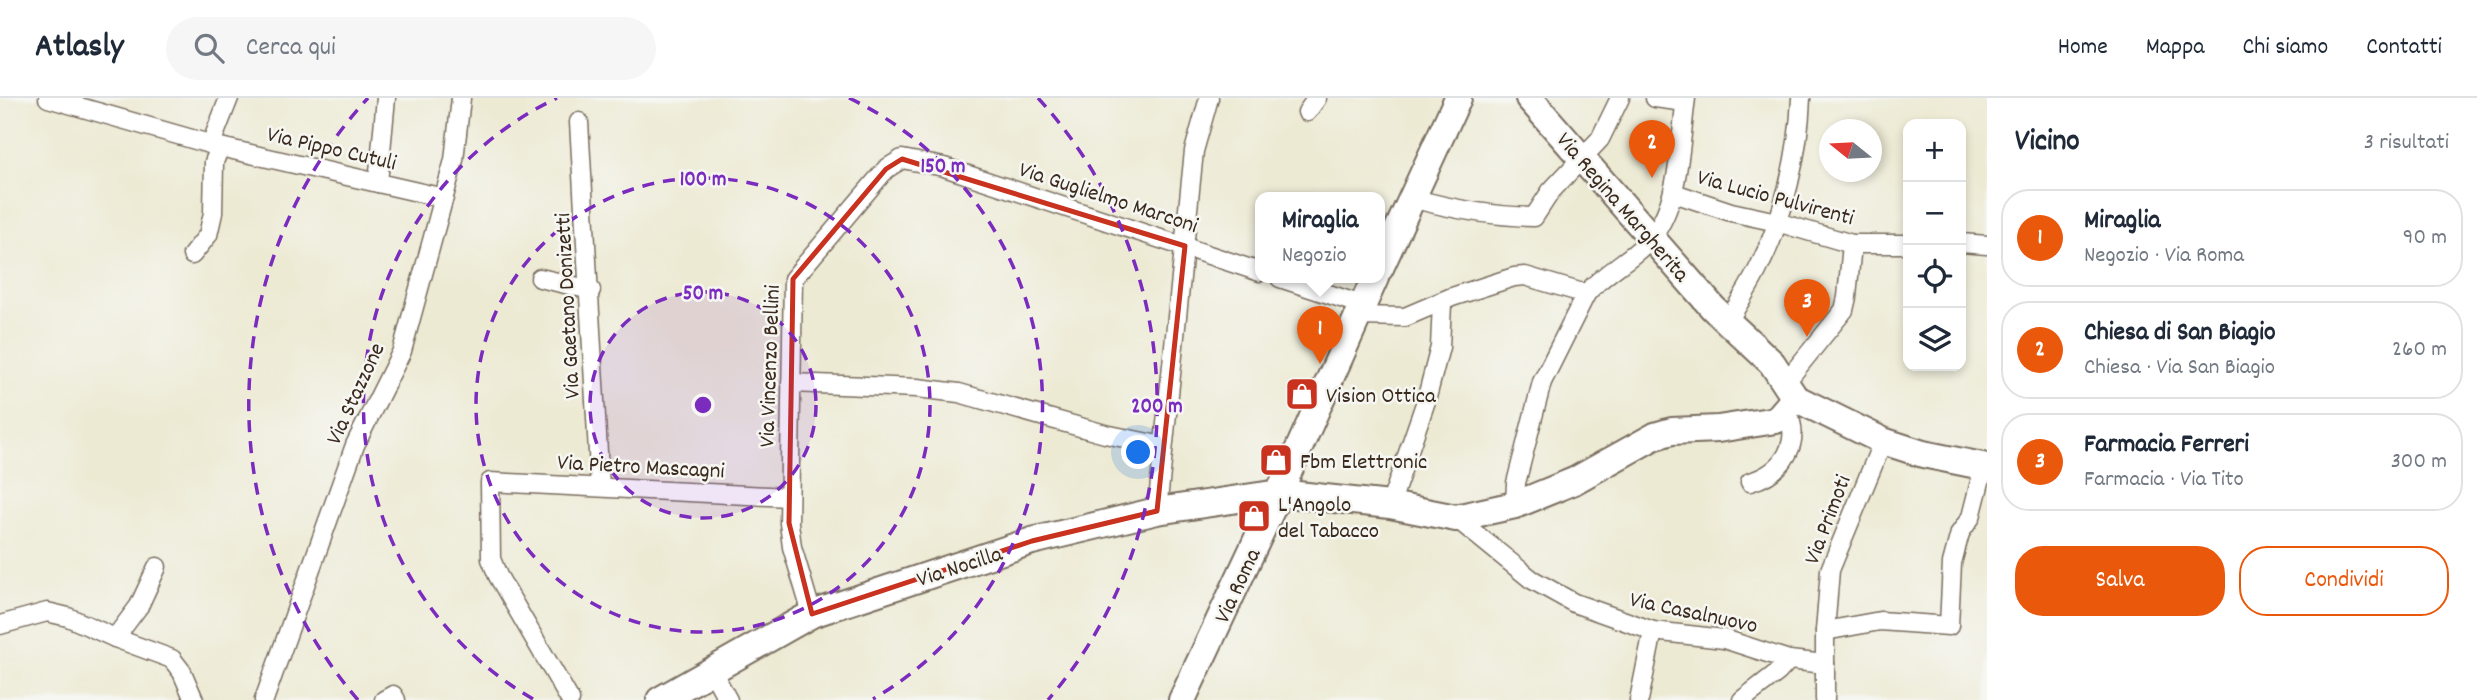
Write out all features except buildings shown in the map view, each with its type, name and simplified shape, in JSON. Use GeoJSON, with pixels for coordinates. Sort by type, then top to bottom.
{"type":"FeatureCollection","features":[{"type":"Feature","properties":{"kind":"street","name":"Via Pippo Cutuli"},"geometry":{"type":"LineString","coordinates":[[48,98],[84,103],[215,146],[444,198]]}},
{"type":"Feature","properties":{"kind":"street"},"geometry":{"type":"LineString","coordinates":[[192,255],[208,235],[213,213],[215,146],[229,98]]}},
{"type":"Feature","properties":{"kind":"street"},"geometry":{"type":"LineString","coordinates":[[378,183],[386,98]]}},
{"type":"Feature","properties":{"kind":"street","name":"Via Stazzone"},"geometry":{"type":"LineString","coordinates":[[264,700],[355,445],[402,351],[454,160],[461,98]]}},
{"type":"Feature","properties":{"kind":"street"},"geometry":{"type":"LineString","coordinates":[[1157,511],[1194,151],[1209,98]]}},
{"type":"Feature","properties":{"kind":"street"},"geometry":{"type":"LineString","coordinates":[[1385,257],[1458,98]]}},
{"type":"Feature","properties":{"kind":"street","name":"Via Regina Margherita"},"geometry":{"type":"LineString","coordinates":[[1530,98],[1651,238],[1728,314],[1772,363],[1784,400]]}},
{"type":"Feature","properties":{"kind":"street"},"geometry":{"type":"LineString","coordinates":[[1412,198],[1468,211],[1534,216],[1551,191],[1600,139],[1620,98]]}},
{"type":"Feature","properties":{"kind":"street"},"geometry":{"type":"LineString","coordinates":[[1515,505],[1516,483],[1539,389],[1586,294],[1595,283],[1651,238],[1674,193],[1685,100],[1655,98]]}},
{"type":"Feature","properties":{"kind":"street"},"geometry":{"type":"LineString","coordinates":[[1728,314],[1761,265],[1777,222],[1798,150],[1801,98]]}},
{"type":"Feature","properties":{"kind":"street","name":"Via Gaetano Donizetti"},"geometry":{"type":"LineString","coordinates":[[579,122],[591,290],[600,487]]}},
{"type":"Feature","properties":{"kind":"street","name":"Via Guglielmo Marconi"},"geometry":{"type":"LineString","coordinates":[[902,159],[944,167],[1255,270]]}},
{"type":"Feature","properties":{"kind":"street","name":"Via Vincenzo Bellini"},"geometry":{"type":"LineString","coordinates":[[812,614],[792,547],[788,497],[793,279],[886,169],[902,159]]}},
{"type":"Feature","properties":{"kind":"street","name":"Via Lucio Pulvirenti"},"geometry":{"type":"LineString","coordinates":[[1674,193],[1731,212],[1852,244],[1903,244]]}},
{"type":"Feature","properties":{"kind":"street"},"geometry":{"type":"LineString","coordinates":[[1966,243],[1987,244]]}},
{"type":"Feature","properties":{"kind":"street"},"geometry":{"type":"LineString","coordinates":[[1784,400],[1814,349],[1844,310],[1852,244]]}},
{"type":"Feature","properties":{"kind":"street"},"geometry":{"type":"LineString","coordinates":[[1292,283],[1360,310],[1405,317],[1477,289],[1525,276],[1586,294]]}},
{"type":"Feature","properties":{"kind":"street"},"geometry":{"type":"LineString","coordinates":[[540,278],[591,290]]}},
{"type":"Feature","properties":{"kind":"street","name":"Via Roma"},"geometry":{"type":"LineString","coordinates":[[1182,700],[1279,493],[1373,283]]}},
{"type":"Feature","properties":{"kind":"street"},"geometry":{"type":"LineString","coordinates":[[1390,505],[1426,401],[1440,347],[1442,303]]}},
{"type":"Feature","properties":{"kind":"street"},"geometry":{"type":"LineString","coordinates":[[791,383],[917,388],[959,393],[1105,434],[1164,446]]}},
{"type":"Feature","properties":{"kind":"street"},"geometry":{"type":"LineString","coordinates":[[1750,482],[1775,471],[1794,439],[1793,422],[1784,400]]}},
{"type":"Feature","properties":{"kind":"street"},"geometry":{"type":"LineString","coordinates":[[1456,518],[1515,505],[1574,481],[1655,436],[1784,400],[1883,441],[1923,454],[1985,467],[1971,517],[1959,533],[1952,563],[1949,626],[1880,621],[1825,631]]}},
{"type":"Feature","properties":{"kind":"street","name":"Via Primoti"},"geometry":{"type":"LineString","coordinates":[[1825,700],[1825,631],[1830,570],[1883,441]]}},
{"type":"Feature","properties":{"kind":"street","name":"Via Pietro Mascagni"},"geometry":{"type":"LineString","coordinates":[[570,700],[498,576],[491,559],[490,482],[788,497]]}},
{"type":"Feature","properties":{"kind":"street","name":"Via Nocilla"},"geometry":{"type":"LineString","coordinates":[[660,700],[812,614],[1032,541],[1157,511],[1279,493],[1390,505],[1456,518]]}},
{"type":"Feature","properties":{"kind":"street","name":"Via Casalnuovo"},"geometry":{"type":"LineString","coordinates":[[1456,518],[1531,579],[1574,603],[1653,631],[1737,642],[1789,660],[1825,664]]}},
{"type":"Feature","properties":{"kind":"street"},"geometry":{"type":"LineString","coordinates":[[115,638],[139,606],[158,567]]}},
{"type":"Feature","properties":{"kind":"street"},"geometry":{"type":"LineString","coordinates":[[0,625],[47,612],[57,613],[172,659],[182,672],[194,700]]}},
{"type":"Feature","properties":{"kind":"street"},"geometry":{"type":"LineString","coordinates":[[1639,700],[1653,631]]}},
{"type":"Feature","properties":{"kind":"street"},"geometry":{"type":"LineString","coordinates":[[1742,700],[1789,660]]}},
{"type":"Feature","properties":{"kind":"street"},"geometry":{"type":"LineString","coordinates":[[712,671],[728,700]]}},
{"type":"Feature","properties":{"kind":"street"},"geometry":{"type":"LineString","coordinates":[[384,700],[393,695],[396,700]]}},
{"type":"Feature","properties":{"kind":"highlighted area"},"geometry":{"type":"Polygon","coordinates":[[[902,159],[1185,246],[1157,511],[1032,541],[812,614],[789,523],[793,279],[886,169],[902,159]]]}},
{"type":"Feature","properties":{"kind":"place","name":"Chiesa di San Biagio"},"geometry":{"type":"Point","coordinates":[1652,178]}},
{"type":"Feature","properties":{"kind":"place","name":"Farmacia Ferreri"},"geometry":{"type":"Point","coordinates":[1807,337]}},
{"type":"Feature","properties":{"kind":"place","name":"Miraglia"},"geometry":{"type":"Point","coordinates":[1320,364]}},
{"type":"Feature","properties":{"kind":"place","name":"Vision Ottica"},"geometry":{"type":"Point","coordinates":[1302,394]}},
{"type":"Feature","properties":{"kind":"place","name":"Fbm Elettronic"},"geometry":{"type":"Point","coordinates":[1276,460]}},
{"type":"Feature","properties":{"kind":"place","name":"L'Angolo del Tabacco"},"geometry":{"type":"Point","coordinates":[1254,516]}}]}
